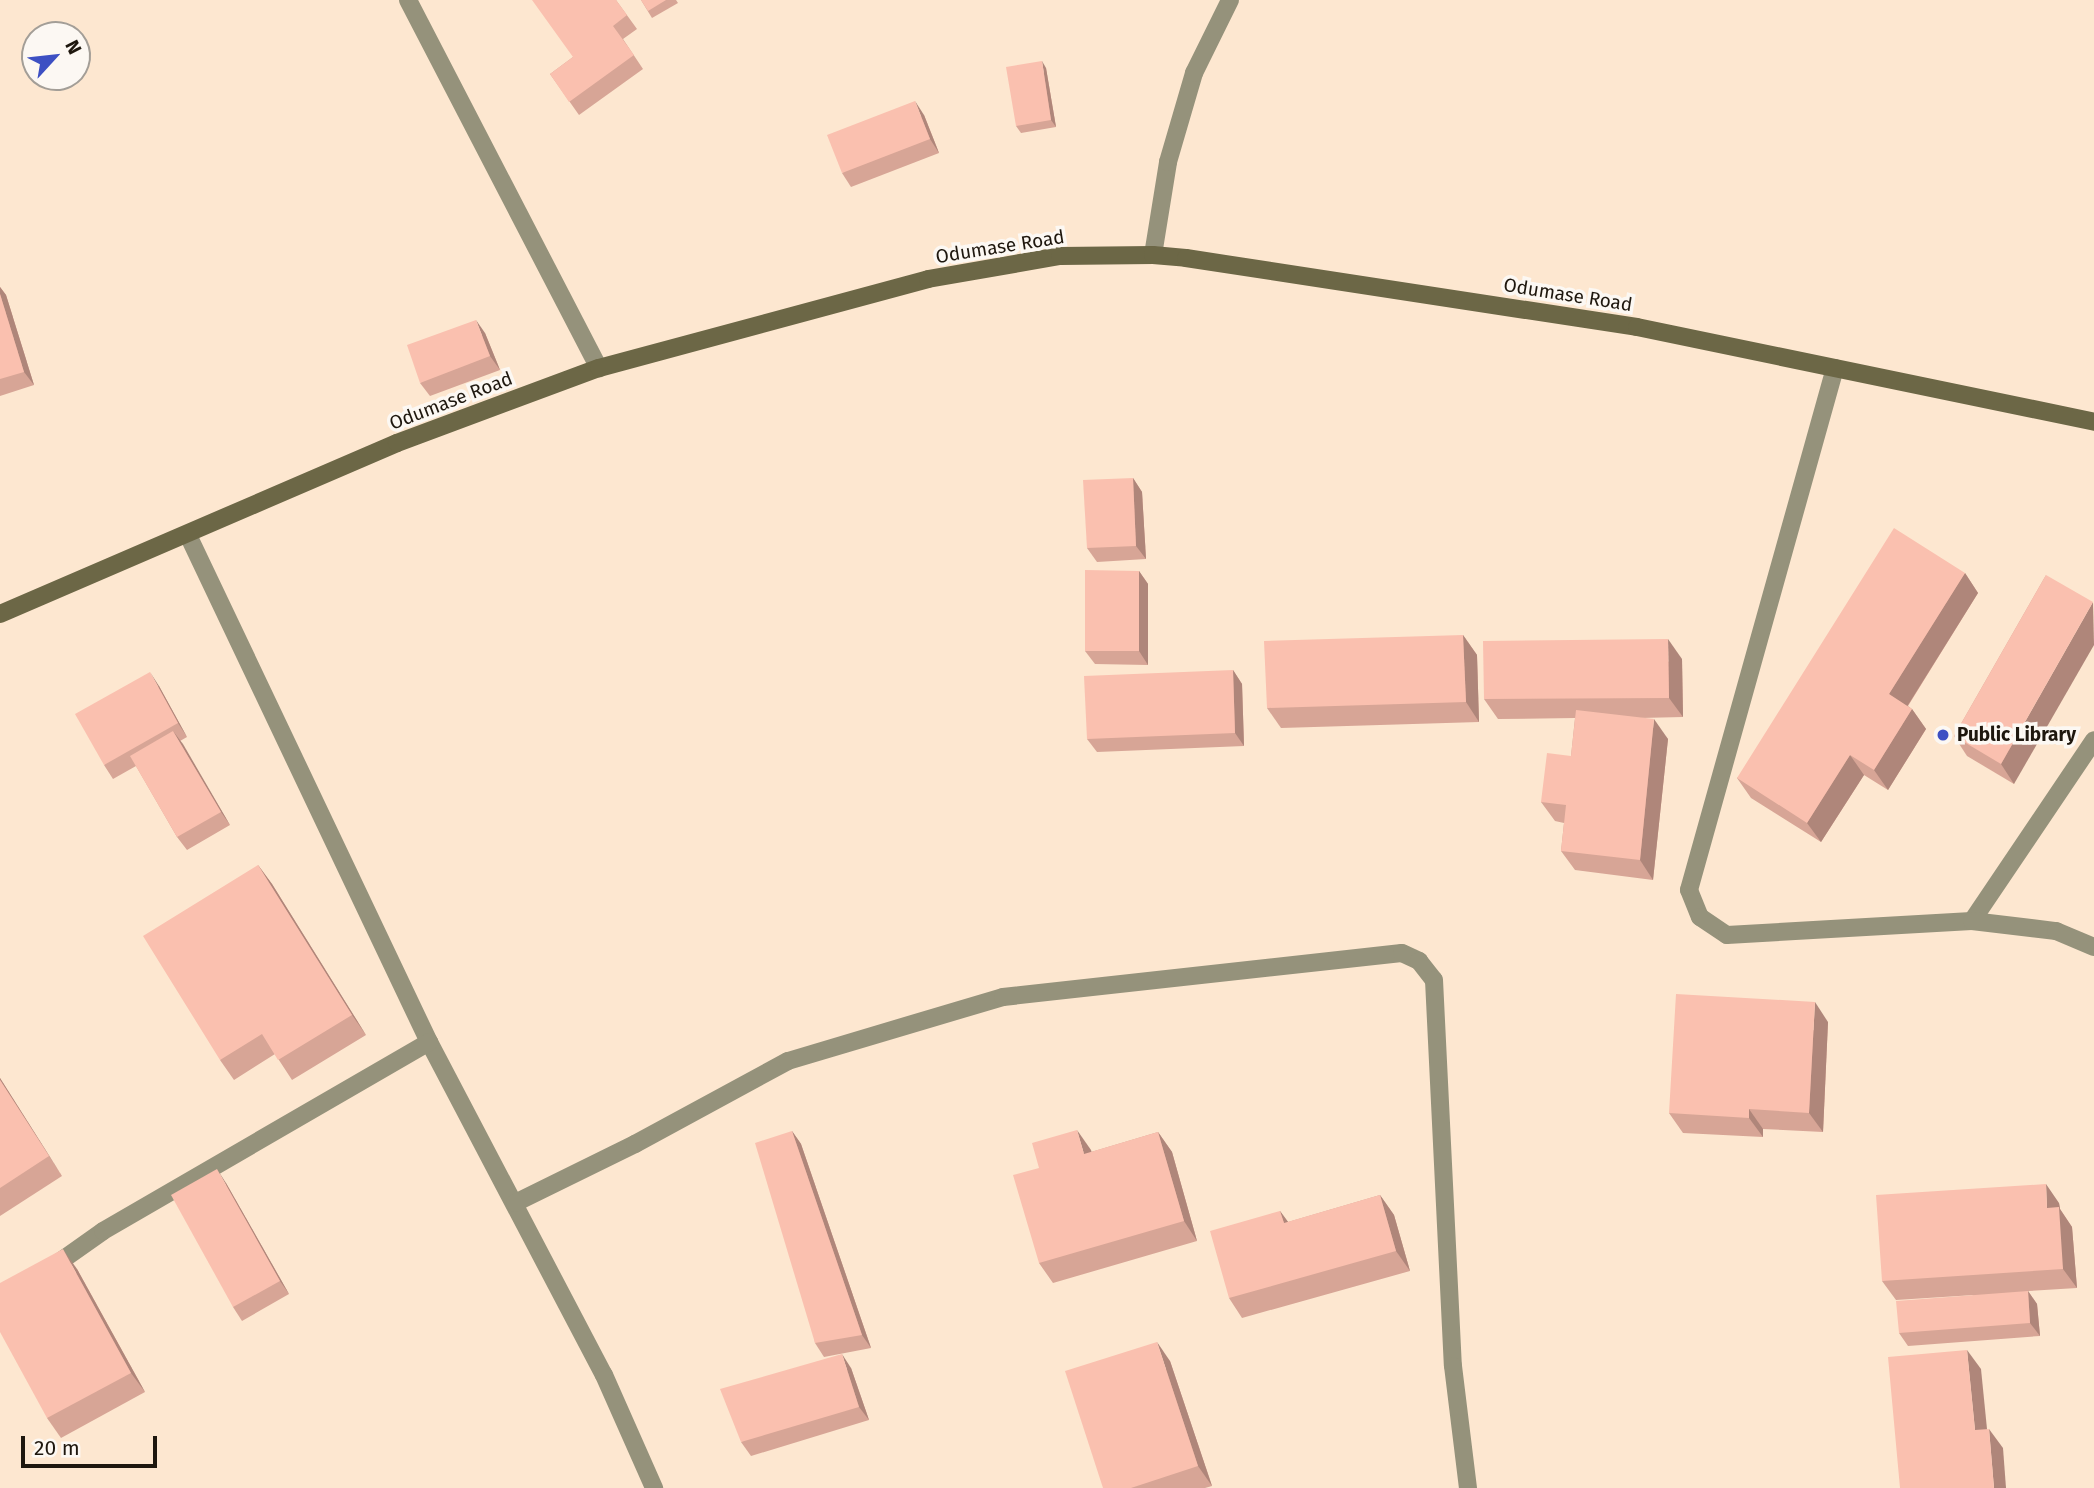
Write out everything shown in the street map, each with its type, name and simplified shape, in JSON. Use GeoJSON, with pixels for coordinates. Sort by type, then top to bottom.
{"type":"FeatureCollection","features":[{"type":"Feature","properties":{"kind":"main road","name":"Odumase Road"},"geometry":{"type":"LineString","coordinates":[[0,614],[397,443],[599,368],[928,279],[1060,256],[1153,255],[1637,327],[2094,422]]}},
{"type":"Feature","properties":{"kind":"street"},"geometry":{"type":"LineString","coordinates":[[408,0],[599,368]]}},
{"type":"Feature","properties":{"kind":"street"},"geometry":{"type":"LineString","coordinates":[[1153,255],[1168,162],[1194,73],[1230,0]]}},
{"type":"Feature","properties":{"kind":"street"},"geometry":{"type":"LineString","coordinates":[[1835,368],[1689,890],[1700,917],[1727,935],[1972,920],[2056,931],[2094,947]]}},
{"type":"Feature","properties":{"kind":"street"},"geometry":{"type":"LineString","coordinates":[[188,535],[429,1042],[604,1375],[654,1488]]}},
{"type":"Feature","properties":{"kind":"street"},"geometry":{"type":"LineString","coordinates":[[1972,920],[2094,740]]}},
{"type":"Feature","properties":{"kind":"street"},"geometry":{"type":"LineString","coordinates":[[515,1203],[635,1144],[788,1061],[1003,997],[1402,953],[1419,961],[1434,980],[1453,1366],[1468,1488]]}},
{"type":"Feature","properties":{"kind":"street"},"geometry":{"type":"LineString","coordinates":[[31,1283],[103,1230],[429,1042]]}},
{"type":"Feature","properties":{"kind":"building"},"geometry":{"type":"Polygon","coordinates":[[[532,0],[616,0],[627,15],[613,26],[634,55],[569,102],[550,74],[573,57],[532,0]]]}},
{"type":"Feature","properties":{"kind":"building"},"geometry":{"type":"Polygon","coordinates":[[[641,0],[666,0],[648,11],[641,0]]]}},
{"type":"Feature","properties":{"kind":"building"},"geometry":{"type":"Polygon","coordinates":[[[1042,61],[1051,120],[1016,126],[1006,67],[1042,61]]]}},
{"type":"Feature","properties":{"kind":"building"},"geometry":{"type":"Polygon","coordinates":[[[915,101],[930,139],[842,173],[827,135],[915,101]]]}},
{"type":"Feature","properties":{"kind":"building"},"geometry":{"type":"Polygon","coordinates":[[[0,294],[24,372],[0,379],[0,294]]]}},
{"type":"Feature","properties":{"kind":"building"},"geometry":{"type":"Polygon","coordinates":[[[476,320],[490,356],[420,383],[407,345],[476,320]]]}},
{"type":"Feature","properties":{"kind":"building"},"geometry":{"type":"Polygon","coordinates":[[[1133,478],[1136,546],[1087,548],[1083,480],[1133,478]]]}},
{"type":"Feature","properties":{"kind":"building"},"geometry":{"type":"Polygon","coordinates":[[[1894,528],[1965,573],[1889,694],[1912,709],[1874,770],[1850,755],[1807,823],[1737,778],[1894,528]]]}},
{"type":"Feature","properties":{"kind":"building"},"geometry":{"type":"Polygon","coordinates":[[[1085,570],[1139,571],[1139,651],[1085,651],[1085,570]]]}},
{"type":"Feature","properties":{"kind":"building"},"geometry":{"type":"Polygon","coordinates":[[[2046,575],[2093,602],[2001,764],[1954,736],[2046,575]]]}},
{"type":"Feature","properties":{"kind":"building"},"geometry":{"type":"Polygon","coordinates":[[[1463,635],[1466,702],[1267,708],[1264,641],[1463,635]]]}},
{"type":"Feature","properties":{"kind":"building"},"geometry":{"type":"Polygon","coordinates":[[[1668,639],[1669,698],[1484,699],[1483,641],[1668,639]]]}},
{"type":"Feature","properties":{"kind":"building"},"geometry":{"type":"Polygon","coordinates":[[[1233,670],[1235,733],[1087,739],[1084,676],[1233,670]]]}},
{"type":"Feature","properties":{"kind":"building"},"geometry":{"type":"Polygon","coordinates":[[[150,672],[178,723],[104,765],[75,714],[150,672]]]}},
{"type":"Feature","properties":{"kind":"building"},"geometry":{"type":"Polygon","coordinates":[[[1576,710],[1654,719],[1640,860],[1561,851],[1566,805],[1541,802],[1547,753],[1571,756],[1576,710]]]}},
{"type":"Feature","properties":{"kind":"building"},"geometry":{"type":"Polygon","coordinates":[[[173,731],[221,812],[177,837],[130,756],[173,731]]]}},
{"type":"Feature","properties":{"kind":"building"},"geometry":{"type":"Polygon","coordinates":[[[258,865],[352,1015],[278,1060],[262,1034],[220,1060],[143,936],[258,865]]]}},
{"type":"Feature","properties":{"kind":"building"},"geometry":{"type":"Polygon","coordinates":[[[1676,994],[1815,1002],[1809,1113],[1749,1109],[1749,1118],[1669,1113],[1676,994]]]}},
{"type":"Feature","properties":{"kind":"building"},"geometry":{"type":"Polygon","coordinates":[[[0,1080],[49,1156],[0,1188],[0,1080]]]}},
{"type":"Feature","properties":{"kind":"building"},"geometry":{"type":"Polygon","coordinates":[[[1077,1130],[1084,1154],[1158,1132],[1184,1221],[1039,1263],[1013,1175],[1039,1168],[1032,1143],[1077,1130]]]}},
{"type":"Feature","properties":{"kind":"building"},"geometry":{"type":"Polygon","coordinates":[[[792,1131],[862,1335],[815,1343],[755,1143],[792,1131]]]}},
{"type":"Feature","properties":{"kind":"building"},"geometry":{"type":"Polygon","coordinates":[[[217,1169],[280,1281],[233,1307],[171,1195],[217,1169]]]}},
{"type":"Feature","properties":{"kind":"building"},"geometry":{"type":"Polygon","coordinates":[[[2046,1184],[2047,1208],[2059,1207],[2063,1269],[1882,1281],[1876,1195],[2046,1184]]]}},
{"type":"Feature","properties":{"kind":"building"},"geometry":{"type":"Polygon","coordinates":[[[1380,1195],[1396,1251],[1229,1298],[1210,1231],[1280,1211],[1284,1223],[1380,1195]]]}},
{"type":"Feature","properties":{"kind":"building"},"geometry":{"type":"Polygon","coordinates":[[[63,1249],[131,1373],[47,1418],[0,1332],[0,1283],[63,1249]]]}},
{"type":"Feature","properties":{"kind":"building"},"geometry":{"type":"Polygon","coordinates":[[[2028,1291],[2030,1323],[1899,1333],[1896,1301],[2028,1291]]]}},
{"type":"Feature","properties":{"kind":"building"},"geometry":{"type":"Polygon","coordinates":[[[1157,1342],[1198,1466],[1131,1488],[1103,1488],[1065,1371],[1157,1342]]]}},
{"type":"Feature","properties":{"kind":"building"},"geometry":{"type":"Polygon","coordinates":[[[1967,1350],[1975,1430],[1989,1429],[1994,1488],[1900,1488],[1888,1357],[1967,1350]]]}},
{"type":"Feature","properties":{"kind":"building"},"geometry":{"type":"Polygon","coordinates":[[[842,1354],[859,1407],[741,1442],[720,1389],[842,1354]]]}},
{"type":"Feature","properties":{"kind":"place","name":"Public Library"},"geometry":{"type":"Point","coordinates":[1943,735]}}]}
